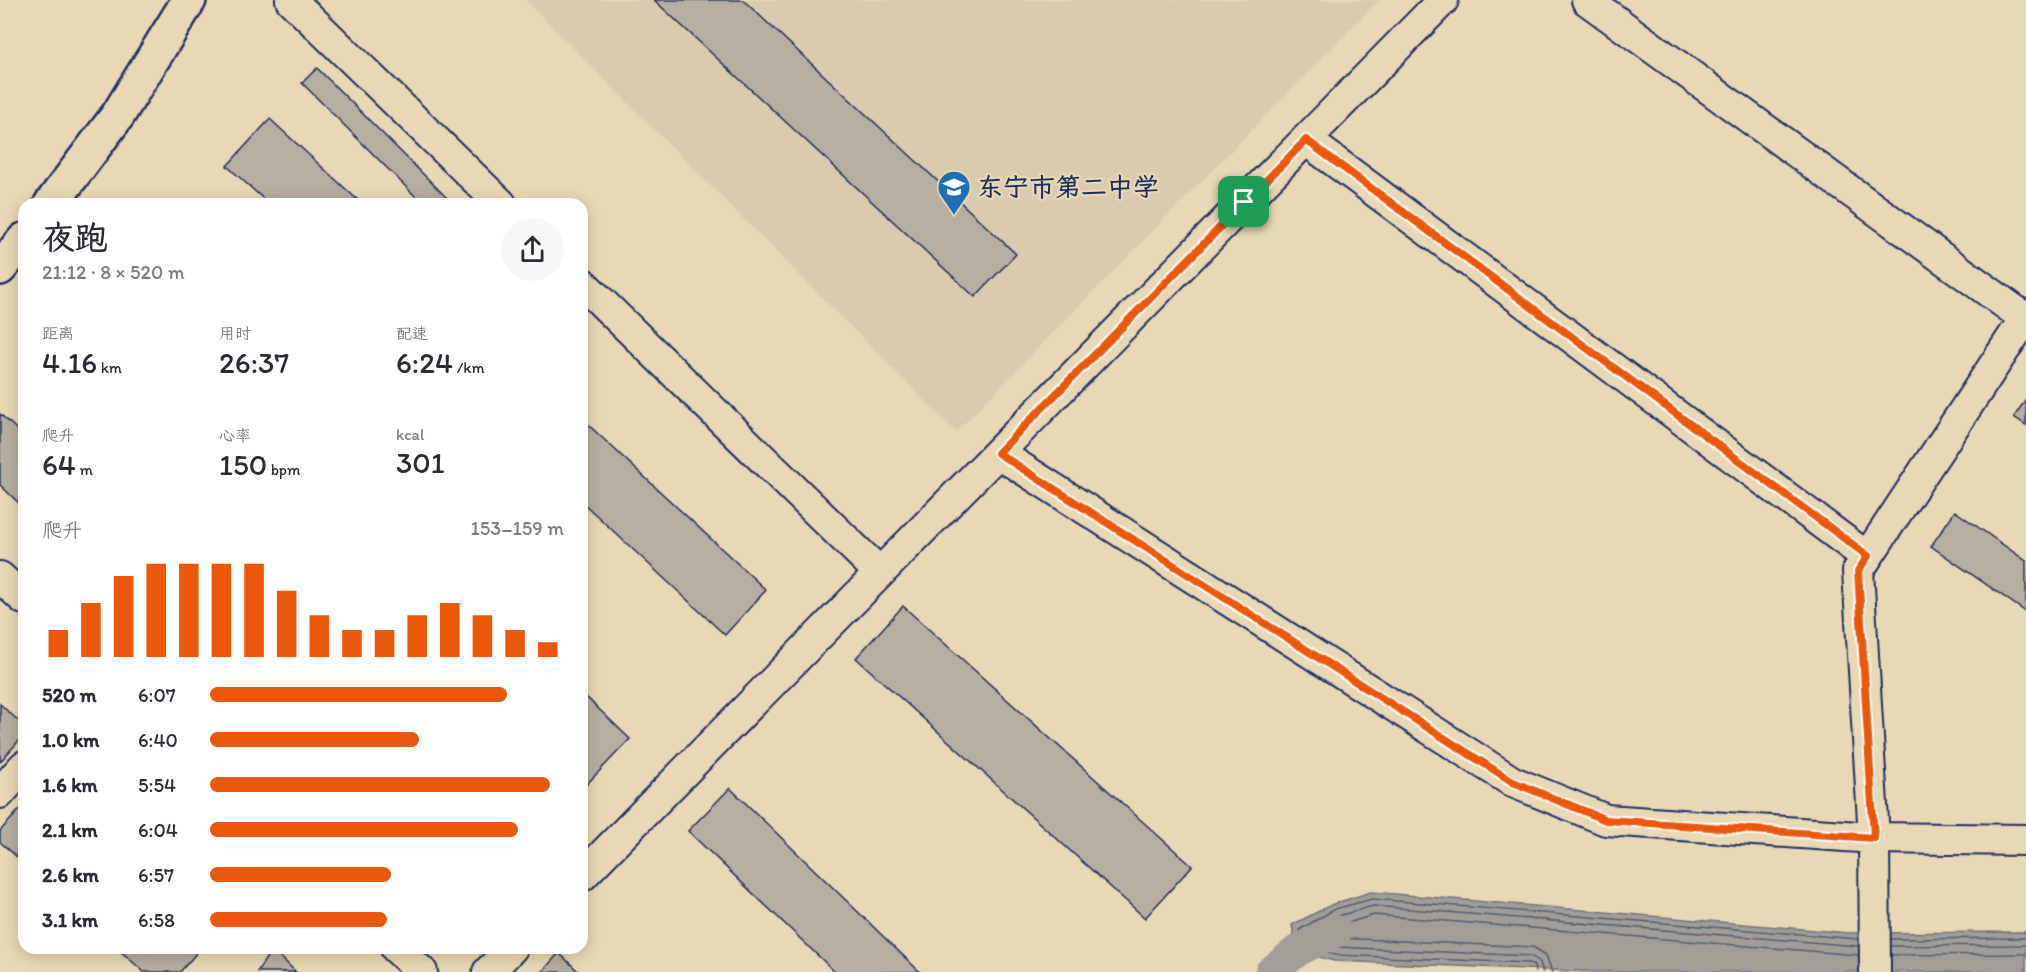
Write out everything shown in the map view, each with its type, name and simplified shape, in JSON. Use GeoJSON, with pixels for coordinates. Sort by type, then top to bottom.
{"type":"FeatureCollection","features":[{"type":"Feature","properties":{"kind":"main road"},"geometry":{"type":"LineString","coordinates":[[56,198],[118,115],[189,0]]}},
{"type":"Feature","properties":{"kind":"main road"},"geometry":{"type":"LineString","coordinates":[[0,268],[18,247]]}},
{"type":"Feature","properties":{"kind":"street"},"geometry":{"type":"LineString","coordinates":[[291,0],[492,198]]}},
{"type":"Feature","properties":{"kind":"street"},"geometry":{"type":"LineString","coordinates":[[588,870],[1443,0]]}},
{"type":"Feature","properties":{"kind":"street"},"geometry":{"type":"LineString","coordinates":[[1587,0],[2026,318],[1858,571],[1874,838],[1875,972]]}},
{"type":"Feature","properties":{"kind":"street"},"geometry":{"type":"LineString","coordinates":[[1306,140],[1868,556]]}},
{"type":"Feature","properties":{"kind":"street"},"geometry":{"type":"LineString","coordinates":[[588,289],[880,573]]}},
{"type":"Feature","properties":{"kind":"street"},"geometry":{"type":"LineString","coordinates":[[998,453],[1513,782],[1606,820],[1874,838],[2026,840]]}},
{"type":"Feature","properties":{"kind":"street"},"geometry":{"type":"LineString","coordinates":[[0,577],[18,593]]}},
{"type":"Feature","properties":{"kind":"street"},"geometry":{"type":"LineString","coordinates":[[0,793],[18,773]]}},
{"type":"Feature","properties":{"kind":"street"},"geometry":{"type":"LineString","coordinates":[[402,954],[422,972]]}},
{"type":"Feature","properties":{"kind":"street"},"geometry":{"type":"LineString","coordinates":[[488,972],[506,954]]}},
{"type":"Feature","properties":{"kind":"shaded area","name":"东宁市第二中学"},"geometry":{"type":"Polygon","coordinates":[[[525,0],[1379,0],[956,432],[525,0]]]}},
{"type":"Feature","properties":{"kind":"water"},"geometry":{"type":"Polygon","coordinates":[[[1371,892],[1849,933],[2026,932],[2026,972],[1597,972],[1334,961],[1297,951],[1292,925],[1333,904],[1371,892]]]}},
{"type":"Feature","properties":{"kind":"building"},"geometry":{"type":"Polygon","coordinates":[[[654,0],[743,0],[1016,254],[975,297],[654,0]]]}},
{"type":"Feature","properties":{"kind":"building"},"geometry":{"type":"Polygon","coordinates":[[[317,68],[447,198],[417,198],[302,83],[317,68]]]}},
{"type":"Feature","properties":{"kind":"building"},"geometry":{"type":"Polygon","coordinates":[[[270,119],[356,198],[262,198],[227,166],[270,119]]]}},
{"type":"Feature","properties":{"kind":"building"},"geometry":{"type":"Polygon","coordinates":[[[2026,399],[2026,425],[2014,417],[2026,399]]]}},
{"type":"Feature","properties":{"kind":"building"},"geometry":{"type":"Polygon","coordinates":[[[0,414],[18,430],[18,502],[0,485],[0,414]]]}},
{"type":"Feature","properties":{"kind":"building"},"geometry":{"type":"Polygon","coordinates":[[[588,425],[766,590],[725,635],[588,508],[588,425]]]}},
{"type":"Feature","properties":{"kind":"building"},"geometry":{"type":"Polygon","coordinates":[[[1955,511],[2026,561],[2026,612],[1931,546],[1955,511]]]}},
{"type":"Feature","properties":{"kind":"building"},"geometry":{"type":"Polygon","coordinates":[[[903,606],[1192,866],[1145,918],[856,658],[903,606]]]}},
{"type":"Feature","properties":{"kind":"building"},"geometry":{"type":"Polygon","coordinates":[[[588,699],[630,739],[588,783],[588,699]]]}},
{"type":"Feature","properties":{"kind":"building"},"geometry":{"type":"Polygon","coordinates":[[[0,704],[18,720],[18,742],[0,762],[0,704]]]}},
{"type":"Feature","properties":{"kind":"building"},"geometry":{"type":"Polygon","coordinates":[[[730,788],[920,972],[835,972],[688,831],[730,788]]]}},
{"type":"Feature","properties":{"kind":"building"},"geometry":{"type":"Polygon","coordinates":[[[18,812],[18,858],[0,842],[0,831],[18,812]]]}},
{"type":"Feature","properties":{"kind":"building"},"geometry":{"type":"Polygon","coordinates":[[[124,954],[196,954],[180,972],[144,972],[124,954]]]}},
{"type":"Feature","properties":{"kind":"building"},"geometry":{"type":"Polygon","coordinates":[[[269,954],[277,954],[296,972],[257,972],[269,954]]]}},
{"type":"Feature","properties":{"kind":"building"},"geometry":{"type":"Polygon","coordinates":[[[560,954],[579,972],[542,972],[560,954]]]}},
{"type":"Feature","properties":{"kind":"waterway"},"geometry":{"type":"LineString","coordinates":[[1271,972],[1297,951],[1336,931]]}},
{"type":"Feature","properties":{"kind":"place","name":"东宁市第二中学"},"geometry":{"type":"Point","coordinates":[954,216]}},
{"type":"Feature","properties":{"kind":"route"},"geometry":{"type":"LineString","coordinates":[[1306,140],[1868,556],[1858,571],[1874,838],[1606,820],[1513,782],[998,453],[1244,202],[1306,140]]}}]}
